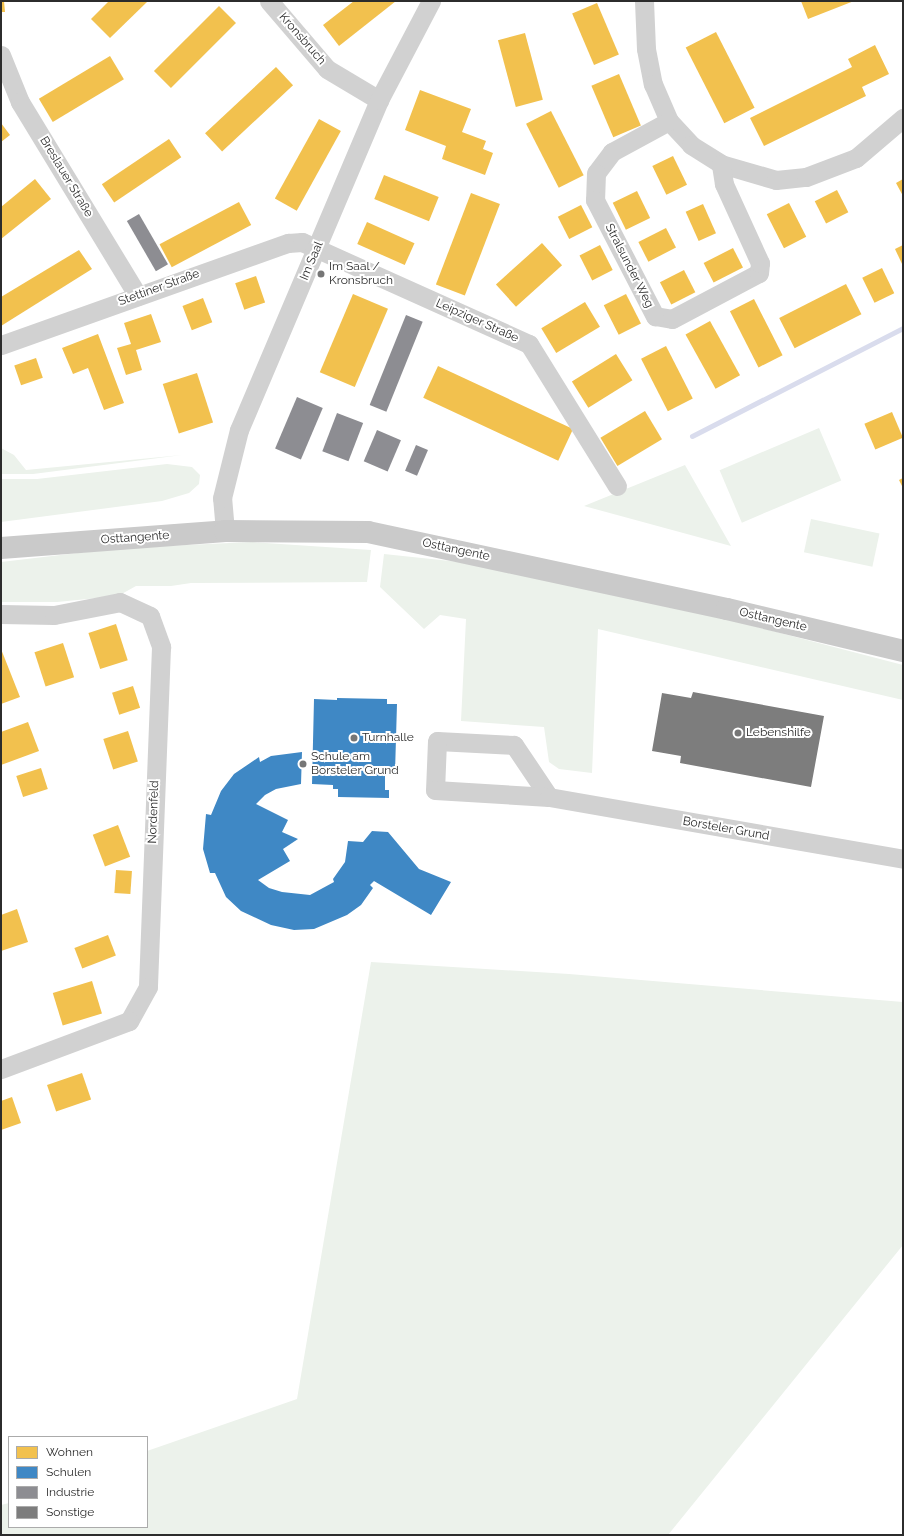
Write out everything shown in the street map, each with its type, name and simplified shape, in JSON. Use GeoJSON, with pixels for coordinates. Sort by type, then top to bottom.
{"type":"FeatureCollection","features":[{"type":"Feature","properties":{"kind":"main road","name":"Osttangente"},"geometry":{"type":"LineString","coordinates":[[1,548],[225,531],[319,530],[389,535],[903,651]]}},
{"type":"Feature","properties":{"kind":"street","name":"Kronsbruch"},"geometry":{"type":"LineString","coordinates":[[269,1],[327,69],[379,100]]}},
{"type":"Feature","properties":{"kind":"street","name":"Im Saal"},"geometry":{"type":"LineString","coordinates":[[225,531],[222,498],[239,430],[318,248],[379,100],[431,1]]}},
{"type":"Feature","properties":{"kind":"street"},"geometry":{"type":"LineString","coordinates":[[644,1],[646,49],[652,77],[669,121],[691,145],[721,164],[776,180],[806,177],[856,158],[903,118]]}},
{"type":"Feature","properties":{"kind":"street","name":"Breslauer Straße"},"geometry":{"type":"LineString","coordinates":[[1,55],[20,102],[138,296]]}},
{"type":"Feature","properties":{"kind":"street","name":"Stralsunder Weg"},"geometry":{"type":"LineString","coordinates":[[669,121],[612,152],[596,173],[595,200],[655,316],[672,319],[759,273],[760,263],[724,184],[721,164]]}},
{"type":"Feature","properties":{"kind":"street","name":"Stettiner Straße"},"geometry":{"type":"LineString","coordinates":[[1,345],[288,243],[302,242],[318,248]]}},
{"type":"Feature","properties":{"kind":"street","name":"Leipziger Straße"},"geometry":{"type":"LineString","coordinates":[[318,248],[529,344],[617,486]]}},
{"type":"Feature","properties":{"kind":"street","name":"Nordenfeld"},"geometry":{"type":"LineString","coordinates":[[1,614],[54,615],[120,602],[150,616],[161,647],[148,987],[129,1021],[1,1069]]}},
{"type":"Feature","properties":{"kind":"street","name":"Borsteler Grund"},"geometry":{"type":"LineString","coordinates":[[549,797],[514,745],[437,740],[435,790],[549,797],[903,859]]}},
{"type":"Feature","properties":{"kind":"shaded area"},"geometry":{"type":"Polygon","coordinates":[[[819,428],[841,480],[742,523],[720,470],[819,428]]]}},
{"type":"Feature","properties":{"kind":"shaded area"},"geometry":{"type":"Polygon","coordinates":[[[1,448],[14,455],[26,470],[182,455],[33,474],[1,474],[1,448]]]}},
{"type":"Feature","properties":{"kind":"shaded area"},"geometry":{"type":"Polygon","coordinates":[[[167,464],[192,467],[200,475],[199,484],[189,493],[162,501],[1,522],[1,479],[37,479],[167,464]]]}},
{"type":"Feature","properties":{"kind":"shaded area"},"geometry":{"type":"Polygon","coordinates":[[[685,465],[731,546],[584,506],[685,465]]]}},
{"type":"Feature","properties":{"kind":"shaded area"},"geometry":{"type":"Polygon","coordinates":[[[811,519],[879,534],[872,567],[804,552],[811,519]]]}},
{"type":"Feature","properties":{"kind":"shaded area"},"geometry":{"type":"Polygon","coordinates":[[[252,542],[371,550],[367,582],[191,583],[171,586],[136,586],[118,596],[57,602],[1,602],[1,562],[120,548],[252,542]]]}},
{"type":"Feature","properties":{"kind":"shaded area"},"geometry":{"type":"Polygon","coordinates":[[[384,554],[469,563],[600,586],[903,665],[903,700],[598,629],[592,773],[559,769],[549,762],[544,727],[461,721],[466,619],[440,615],[424,629],[380,587],[384,554]]]}},
{"type":"Feature","properties":{"kind":"shaded area"},"geometry":{"type":"Polygon","coordinates":[[[371,962],[569,974],[903,1002],[903,1245],[668,1535],[1,1535],[1,1505],[8,1503],[8,1528],[148,1528],[148,1451],[297,1399],[371,962]]]}},
{"type":"Feature","properties":{"kind":"building: Wohnen"},"geometry":{"type":"Polygon","coordinates":[[[1,1],[4,1],[5,12],[1,12],[1,1]]]}},
{"type":"Feature","properties":{"kind":"building: Wohnen"},"geometry":{"type":"Polygon","coordinates":[[[109,1],[148,1],[110,38],[91,19],[109,1]]]}},
{"type":"Feature","properties":{"kind":"building: Wohnen"},"geometry":{"type":"Polygon","coordinates":[[[354,1],[396,1],[339,46],[323,25],[354,1]]]}},
{"type":"Feature","properties":{"kind":"building: Wohnen"},"geometry":{"type":"Polygon","coordinates":[[[801,1],[854,1],[808,19],[801,1]]]}},
{"type":"Feature","properties":{"kind":"building: Wohnen"},"geometry":{"type":"Polygon","coordinates":[[[597,3],[619,55],[594,65],[572,14],[597,3]]]}},
{"type":"Feature","properties":{"kind":"building: Wohnen"},"geometry":{"type":"Polygon","coordinates":[[[219,6],[236,23],[171,88],[154,71],[219,6]]]}},
{"type":"Feature","properties":{"kind":"building: Wohnen"},"geometry":{"type":"Polygon","coordinates":[[[716,32],[755,108],[724,123],[686,47],[716,32]]]}},
{"type":"Feature","properties":{"kind":"building: Wohnen"},"geometry":{"type":"Polygon","coordinates":[[[525,33],[543,100],[516,107],[498,40],[525,33]]]}},
{"type":"Feature","properties":{"kind":"building: Wohnen"},"geometry":{"type":"Polygon","coordinates":[[[875,45],[889,74],[862,87],[866,96],[764,146],[750,118],[852,67],[848,59],[875,45]]]}},
{"type":"Feature","properties":{"kind":"building: Wohnen"},"geometry":{"type":"Polygon","coordinates":[[[110,56],[124,79],[53,122],[39,99],[110,56]]]}},
{"type":"Feature","properties":{"kind":"building: Wohnen"},"geometry":{"type":"Polygon","coordinates":[[[276,67],[293,85],[222,151],[205,133],[276,67]]]}},
{"type":"Feature","properties":{"kind":"building: Wohnen"},"geometry":{"type":"Polygon","coordinates":[[[619,74],[641,126],[613,137],[591,86],[619,74]]]}},
{"type":"Feature","properties":{"kind":"building: Wohnen"},"geometry":{"type":"Polygon","coordinates":[[[420,90],[471,109],[462,132],[486,141],[483,149],[493,153],[485,175],[442,159],[446,146],[405,130],[420,90]]]}},
{"type":"Feature","properties":{"kind":"building: Wohnen"},"geometry":{"type":"Polygon","coordinates":[[[551,111],[584,175],[559,188],[526,124],[551,111]]]}},
{"type":"Feature","properties":{"kind":"building: Wohnen"},"geometry":{"type":"Polygon","coordinates":[[[319,119],[341,131],[297,211],[275,199],[319,119]]]}},
{"type":"Feature","properties":{"kind":"building: Wohnen"},"geometry":{"type":"Polygon","coordinates":[[[1,123],[10,135],[1,142],[1,123]]]}},
{"type":"Feature","properties":{"kind":"building: Wohnen"},"geometry":{"type":"Polygon","coordinates":[[[169,139],[181,157],[114,203],[102,184],[169,139]]]}},
{"type":"Feature","properties":{"kind":"building: Wohnen"},"geometry":{"type":"Polygon","coordinates":[[[673,156],[687,185],[666,195],[652,166],[673,156]]]}},
{"type":"Feature","properties":{"kind":"building: Wohnen"},"geometry":{"type":"Polygon","coordinates":[[[384,175],[439,197],[429,221],[374,199],[384,175]]]}},
{"type":"Feature","properties":{"kind":"building: Wohnen"},"geometry":{"type":"Polygon","coordinates":[[[35,179],[51,199],[1,239],[1,207],[35,179]]]}},
{"type":"Feature","properties":{"kind":"building: Wohnen"},"geometry":{"type":"Polygon","coordinates":[[[903,179],[903,196],[896,183],[903,179]]]}},
{"type":"Feature","properties":{"kind":"building: Wohnen"},"geometry":{"type":"Polygon","coordinates":[[[837,190],[848,212],[826,224],[815,201],[837,190]]]}},
{"type":"Feature","properties":{"kind":"building: Wohnen"},"geometry":{"type":"Polygon","coordinates":[[[637,191],[650,218],[626,230],[613,203],[637,191]]]}},
{"type":"Feature","properties":{"kind":"building: Wohnen"},"geometry":{"type":"Polygon","coordinates":[[[471,193],[500,204],[465,296],[436,284],[471,193]]]}},
{"type":"Feature","properties":{"kind":"building: Wohnen"},"geometry":{"type":"Polygon","coordinates":[[[239,202],[251,225],[172,267],[160,244],[239,202]]]}},
{"type":"Feature","properties":{"kind":"building: Wohnen"},"geometry":{"type":"Polygon","coordinates":[[[789,203],[806,237],[784,248],[767,214],[789,203]]]}},
{"type":"Feature","properties":{"kind":"building: Wohnen"},"geometry":{"type":"Polygon","coordinates":[[[703,204],[716,233],[699,241],[686,212],[703,204]]]}},
{"type":"Feature","properties":{"kind":"building: Wohnen"},"geometry":{"type":"Polygon","coordinates":[[[581,205],[592,227],[569,239],[558,217],[581,205]]]}},
{"type":"Feature","properties":{"kind":"building: Wohnen"},"geometry":{"type":"Polygon","coordinates":[[[367,222],[415,243],[405,265],[357,244],[367,222]]]}},
{"type":"Feature","properties":{"kind":"building: Wohnen"},"geometry":{"type":"Polygon","coordinates":[[[666,228],[676,248],[648,262],[638,242],[666,228]]]}},
{"type":"Feature","properties":{"kind":"building: Wohnen"},"geometry":{"type":"Polygon","coordinates":[[[542,243],[562,265],[516,307],[496,284],[542,243]]]}},
{"type":"Feature","properties":{"kind":"building: Wohnen"},"geometry":{"type":"Polygon","coordinates":[[[600,245],[613,270],[592,280],[580,255],[600,245]]]}},
{"type":"Feature","properties":{"kind":"building: Wohnen"},"geometry":{"type":"Polygon","coordinates":[[[903,245],[903,266],[895,249],[903,245]]]}},
{"type":"Feature","properties":{"kind":"building: Wohnen"},"geometry":{"type":"Polygon","coordinates":[[[733,248],[743,268],[714,283],[704,263],[733,248]]]}},
{"type":"Feature","properties":{"kind":"building: Wohnen"},"geometry":{"type":"Polygon","coordinates":[[[79,250],[92,269],[1,326],[1,297],[79,250]]]}},
{"type":"Feature","properties":{"kind":"building: Wohnen"},"geometry":{"type":"Polygon","coordinates":[[[882,268],[894,293],[875,303],[862,278],[882,268]]]}},
{"type":"Feature","properties":{"kind":"building: Wohnen"},"geometry":{"type":"Polygon","coordinates":[[[684,270],[695,292],[671,305],[660,282],[684,270]]]}},
{"type":"Feature","properties":{"kind":"building: Wohnen"},"geometry":{"type":"Polygon","coordinates":[[[256,276],[265,302],[244,310],[235,283],[256,276]]]}},
{"type":"Feature","properties":{"kind":"building: Wohnen"},"geometry":{"type":"Polygon","coordinates":[[[846,284],[861,314],[795,348],[779,318],[846,284]]]}},
{"type":"Feature","properties":{"kind":"building: Wohnen"},"geometry":{"type":"Polygon","coordinates":[[[353,294],[388,309],[355,387],[320,372],[353,294]]]}},
{"type":"Feature","properties":{"kind":"building: Wohnen"},"geometry":{"type":"Polygon","coordinates":[[[626,294],[641,323],[619,335],[604,305],[626,294]]]}},
{"type":"Feature","properties":{"kind":"building: Wohnen"},"geometry":{"type":"Polygon","coordinates":[[[203,298],[212,322],[192,330],[182,306],[203,298]]]}},
{"type":"Feature","properties":{"kind":"building: Wohnen"},"geometry":{"type":"Polygon","coordinates":[[[754,299],[783,355],[759,367],[730,311],[754,299]]]}},
{"type":"Feature","properties":{"kind":"building: Wohnen"},"geometry":{"type":"Polygon","coordinates":[[[585,302],[600,327],[556,353],[541,328],[585,302]]]}},
{"type":"Feature","properties":{"kind":"building: Wohnen"},"geometry":{"type":"Polygon","coordinates":[[[151,314],[161,342],[136,350],[142,370],[126,375],[117,348],[131,344],[124,323],[151,314]]]}},
{"type":"Feature","properties":{"kind":"building: Wohnen"},"geometry":{"type":"Polygon","coordinates":[[[710,321],[740,375],[716,389],[686,335],[710,321]]]}},
{"type":"Feature","properties":{"kind":"building: Wohnen"},"geometry":{"type":"Polygon","coordinates":[[[98,334],[124,403],[104,410],[88,368],[73,374],[62,348],[98,334]]]}},
{"type":"Feature","properties":{"kind":"building: Wohnen"},"geometry":{"type":"Polygon","coordinates":[[[666,346],[693,399],[668,411],[641,359],[666,346]]]}},
{"type":"Feature","properties":{"kind":"building: Wohnen"},"geometry":{"type":"Polygon","coordinates":[[[616,354],[632,380],[588,408],[572,382],[616,354]]]}},
{"type":"Feature","properties":{"kind":"building: Wohnen"},"geometry":{"type":"Polygon","coordinates":[[[36,358],[43,378],[21,385],[14,365],[36,358]]]}},
{"type":"Feature","properties":{"kind":"building: Wohnen"},"geometry":{"type":"Polygon","coordinates":[[[438,366],[573,429],[558,461],[423,398],[438,366]]]}},
{"type":"Feature","properties":{"kind":"building: Wohnen"},"geometry":{"type":"Polygon","coordinates":[[[197,373],[213,422],[179,434],[163,384],[197,373]]]}},
{"type":"Feature","properties":{"kind":"building: Wohnen"},"geometry":{"type":"Polygon","coordinates":[[[645,411],[662,439],[617,466],[600,438],[645,411]]]}},
{"type":"Feature","properties":{"kind":"building: Wohnen"},"geometry":{"type":"Polygon","coordinates":[[[892,412],[903,438],[875,449],[864,424],[892,412]]]}},
{"type":"Feature","properties":{"kind":"building: Wohnen"},"geometry":{"type":"Polygon","coordinates":[[[903,478],[903,488],[899,480],[903,478]]]}},
{"type":"Feature","properties":{"kind":"building: Wohnen"},"geometry":{"type":"Polygon","coordinates":[[[116,624],[128,660],[100,669],[88,633],[116,624]]]}},
{"type":"Feature","properties":{"kind":"building: Wohnen"},"geometry":{"type":"Polygon","coordinates":[[[63,643],[74,677],[46,687],[34,652],[63,643]]]}},
{"type":"Feature","properties":{"kind":"building: Wohnen"},"geometry":{"type":"Polygon","coordinates":[[[1,649],[20,697],[1,704],[1,649]]]}},
{"type":"Feature","properties":{"kind":"building: Wohnen"},"geometry":{"type":"Polygon","coordinates":[[[133,686],[140,708],[119,715],[112,693],[133,686]]]}},
{"type":"Feature","properties":{"kind":"building: Wohnen"},"geometry":{"type":"Polygon","coordinates":[[[28,722],[39,751],[1,765],[1,732],[28,722]]]}},
{"type":"Feature","properties":{"kind":"building: Wohnen"},"geometry":{"type":"Polygon","coordinates":[[[128,731],[138,761],[113,769],[103,739],[128,731]]]}},
{"type":"Feature","properties":{"kind":"building: Wohnen"},"geometry":{"type":"Polygon","coordinates":[[[41,768],[48,789],[23,797],[16,776],[41,768]]]}},
{"type":"Feature","properties":{"kind":"building: Wohnen"},"geometry":{"type":"Polygon","coordinates":[[[118,825],[130,857],[105,866],[93,835],[118,825]]]}},
{"type":"Feature","properties":{"kind":"building: Wohnen"},"geometry":{"type":"Polygon","coordinates":[[[116,870],[132,871],[130,894],[114,893],[116,870]]]}},
{"type":"Feature","properties":{"kind":"building: Wohnen"},"geometry":{"type":"Polygon","coordinates":[[[17,909],[28,942],[1,951],[1,915],[17,909]]]}},
{"type":"Feature","properties":{"kind":"building: Wohnen"},"geometry":{"type":"Polygon","coordinates":[[[108,935],[116,956],[82,968],[74,948],[108,935]]]}},
{"type":"Feature","properties":{"kind":"building: Wohnen"},"geometry":{"type":"Polygon","coordinates":[[[92,981],[102,1014],[63,1026],[53,993],[92,981]]]}},
{"type":"Feature","properties":{"kind":"building: Wohnen"},"geometry":{"type":"Polygon","coordinates":[[[82,1073],[91,1099],[56,1112],[47,1085],[82,1073]]]}},
{"type":"Feature","properties":{"kind":"building: Wohnen"},"geometry":{"type":"Polygon","coordinates":[[[12,1097],[21,1123],[1,1130],[1,1101],[12,1097]]]}},
{"type":"Feature","properties":{"kind":"building: Schulen","name":"Turnhalle"},"geometry":{"type":"Polygon","coordinates":[[[337,698],[387,699],[387,704],[397,704],[395,773],[385,773],[385,790],[389,790],[389,798],[338,797],[338,789],[333,789],[333,785],[312,784],[314,699],[337,700],[337,698]]]}},
{"type":"Feature","properties":{"kind":"building: Schulen"},"geometry":{"type":"Polygon","coordinates":[[[302,752],[301,784],[276,789],[265,795],[256,804],[288,820],[282,832],[298,839],[283,849],[290,861],[258,880],[269,888],[282,892],[310,895],[334,882],[333,879],[345,862],[348,841],[363,842],[372,831],[388,832],[419,869],[451,882],[431,915],[374,881],[370,885],[373,888],[361,905],[347,915],[314,929],[294,930],[271,925],[241,911],[226,897],[215,873],[210,873],[203,849],[206,814],[211,815],[221,791],[234,774],[259,757],[260,762],[271,756],[302,752]]]}},
{"type":"Feature","properties":{"kind":"building: Industrie"},"geometry":{"type":"Polygon","coordinates":[[[139,214],[168,264],[156,271],[127,221],[139,214]]]}},
{"type":"Feature","properties":{"kind":"building: Industrie"},"geometry":{"type":"Polygon","coordinates":[[[406,315],[423,322],[386,412],[370,405],[406,315]]]}},
{"type":"Feature","properties":{"kind":"building: Industrie"},"geometry":{"type":"Polygon","coordinates":[[[297,397],[323,408],[301,459],[275,449],[297,397]]]}},
{"type":"Feature","properties":{"kind":"building: Industrie"},"geometry":{"type":"Polygon","coordinates":[[[337,413],[363,423],[348,461],[322,451],[337,413]]]}},
{"type":"Feature","properties":{"kind":"building: Industrie"},"geometry":{"type":"Polygon","coordinates":[[[377,430],[401,440],[388,471],[364,461],[377,430]]]}},
{"type":"Feature","properties":{"kind":"building: Industrie"},"geometry":{"type":"Polygon","coordinates":[[[416,445],[428,450],[417,476],[405,471],[416,445]]]}},
{"type":"Feature","properties":{"kind":"building: Sonstige","name":"Lebenshilfe"},"geometry":{"type":"Polygon","coordinates":[[[693,692],[824,716],[811,787],[680,763],[681,756],[652,751],[662,693],[691,698],[693,692]]]}},
{"type":"Feature","properties":{"kind":"waterway"},"geometry":{"type":"LineString","coordinates":[[692,436],[903,328]]}},
{"type":"Feature","properties":{"kind":"place","name":"Im Saal / Kronsbruch"},"geometry":{"type":"Point","coordinates":[321,274]}},
{"type":"Feature","properties":{"kind":"place","name":"Lebenshilfe"},"geometry":{"type":"Point","coordinates":[738,733]}},
{"type":"Feature","properties":{"kind":"place","name":"Turnhalle"},"geometry":{"type":"Point","coordinates":[354,738]}},
{"type":"Feature","properties":{"kind":"place","name":"Schule am Borsteler Grund"},"geometry":{"type":"Point","coordinates":[303,764]}}]}
